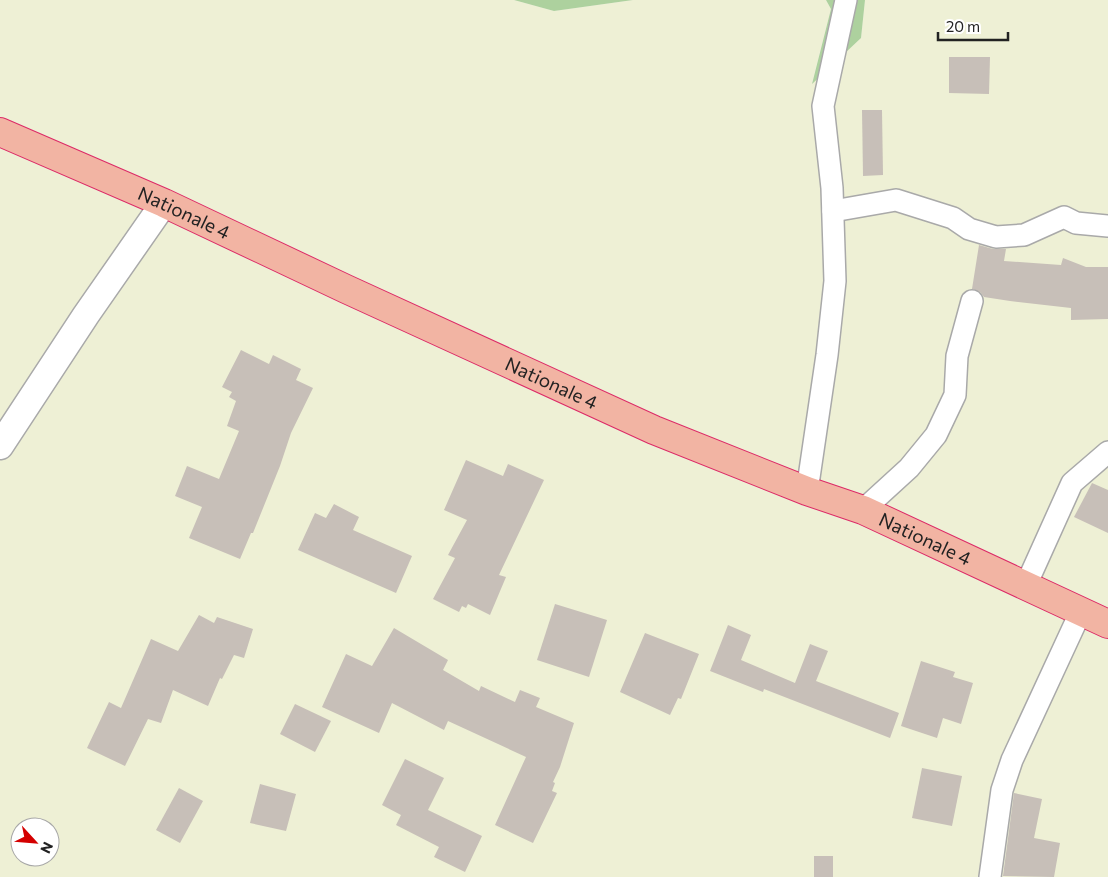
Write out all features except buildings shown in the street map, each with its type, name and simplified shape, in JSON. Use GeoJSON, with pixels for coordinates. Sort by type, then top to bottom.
{"type":"FeatureCollection","features":[{"type":"Feature","properties":{"kind":"highway","name":"Nationale 4"},"geometry":{"type":"LineString","coordinates":[[0,132],[164,203],[654,430],[807,491],[863,510],[1108,624]]}},
{"type":"Feature","properties":{"kind":"street"},"geometry":{"type":"LineString","coordinates":[[807,491],[827,355],[835,281],[833,211],[823,106],[846,0]]}},
{"type":"Feature","properties":{"kind":"street"},"geometry":{"type":"LineString","coordinates":[[833,211],[896,200],[953,218],[969,229],[996,237],[1024,234],[1064,218],[1076,223],[1108,226]]}},
{"type":"Feature","properties":{"kind":"street"},"geometry":{"type":"LineString","coordinates":[[0,446],[86,315],[164,203]]}},
{"type":"Feature","properties":{"kind":"street"},"geometry":{"type":"LineString","coordinates":[[863,510],[909,468],[936,436],[955,395],[957,356],[972,301]]}},
{"type":"Feature","properties":{"kind":"street"},"geometry":{"type":"LineString","coordinates":[[1026,585],[1072,483],[1108,452]]}},
{"type":"Feature","properties":{"kind":"street"},"geometry":{"type":"LineString","coordinates":[[990,877],[1002,790],[1012,760],[1081,611]]}},
{"type":"Feature","properties":{"kind":"green space"},"geometry":{"type":"Polygon","coordinates":[[[0,0],[514,0],[554,11],[633,0],[826,0],[831,9],[812,83],[861,38],[865,0],[1108,0],[1108,877],[0,877],[0,0]]]}},
{"type":"Feature","properties":{"kind":"green space"},"geometry":{"type":"Polygon","coordinates":[[[514,0],[633,0],[554,11],[514,0]]]}},
{"type":"Feature","properties":{"kind":"green space"},"geometry":{"type":"Polygon","coordinates":[[[826,0],[865,0],[861,38],[812,84],[831,9],[826,0]]]}}]}
